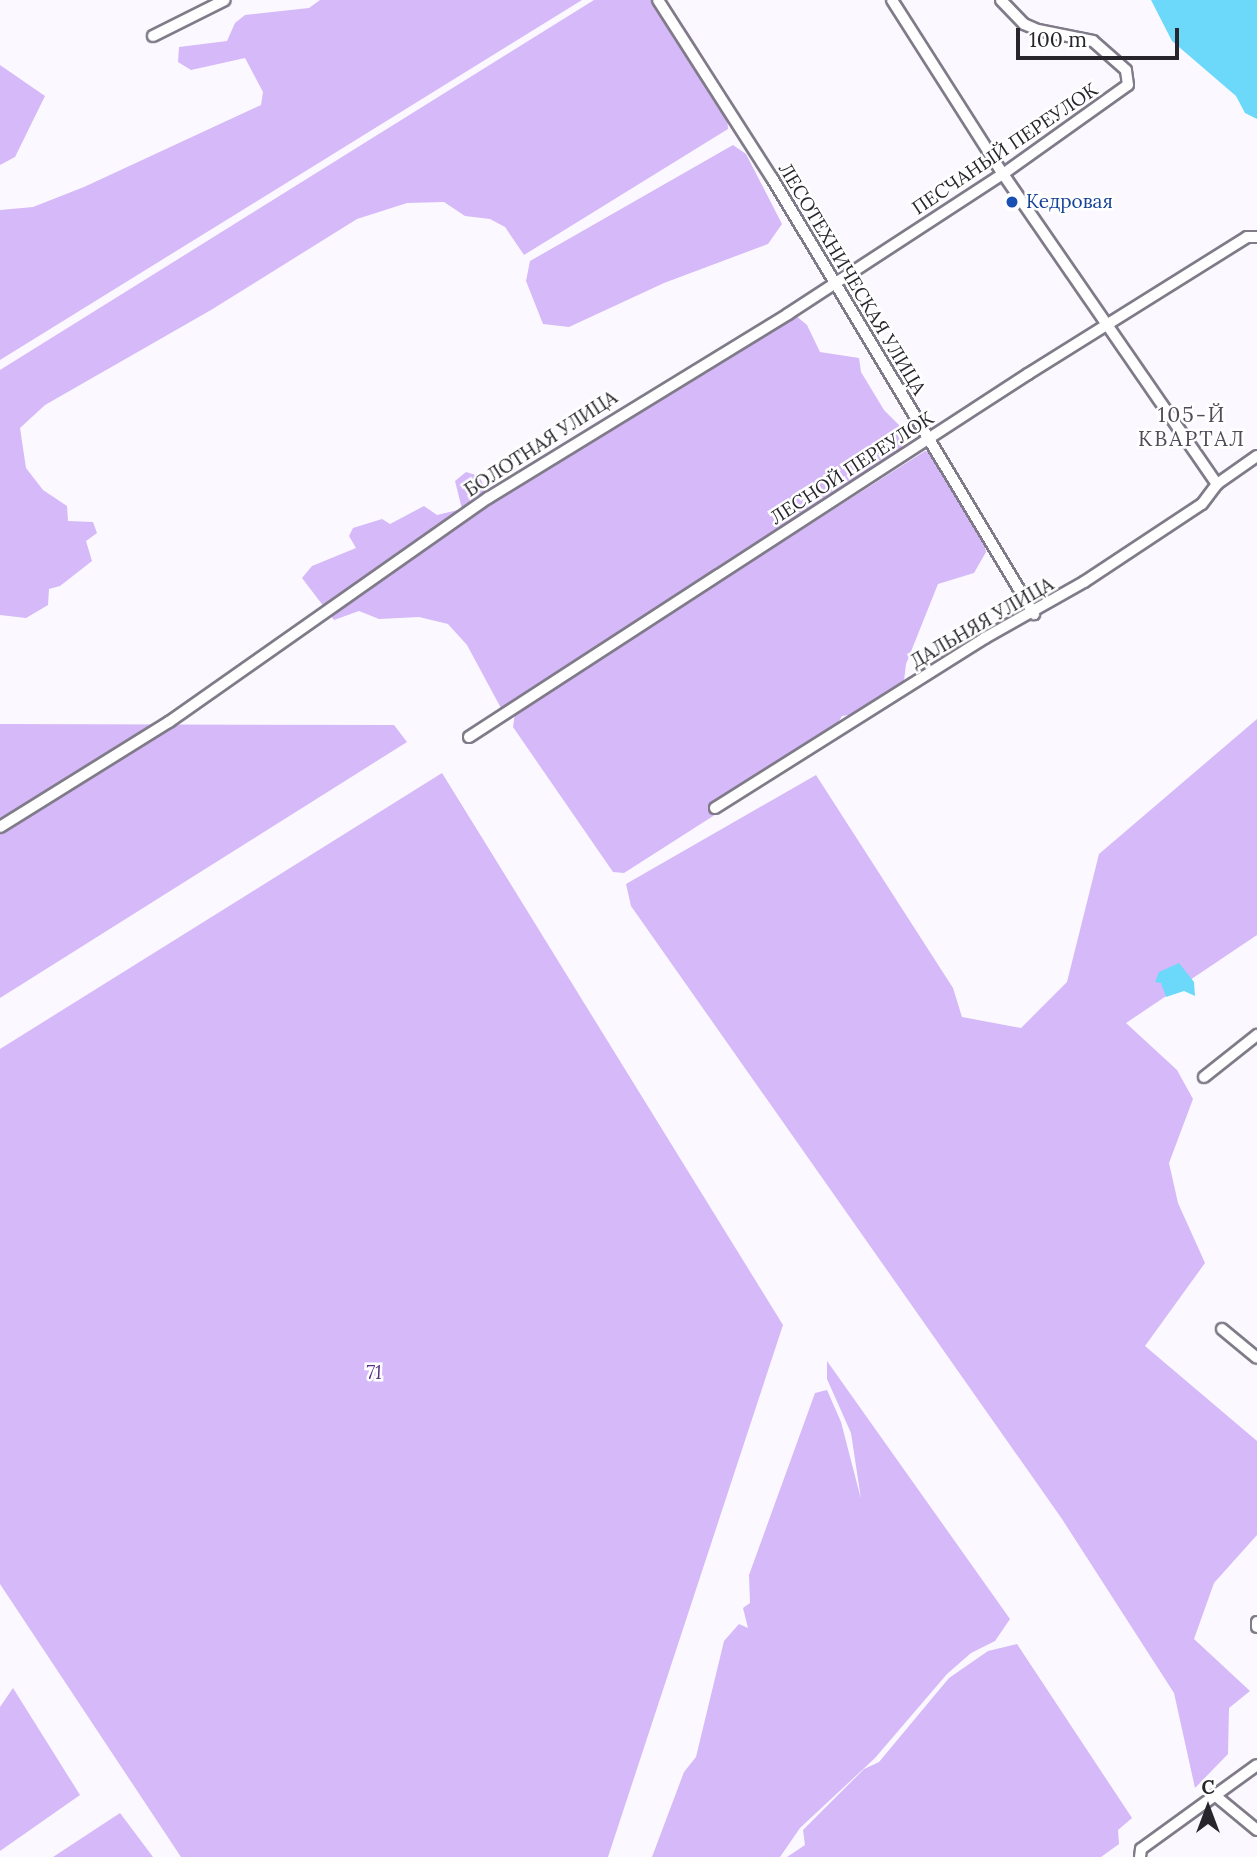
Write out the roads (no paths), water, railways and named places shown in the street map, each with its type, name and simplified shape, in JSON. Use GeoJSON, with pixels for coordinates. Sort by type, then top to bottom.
{"type":"FeatureCollection","features":[{"type":"Feature","properties":{"kind":"street"},"geometry":{"type":"LineString","coordinates":[[153,36],[225,0]]}},
{"type":"Feature","properties":{"kind":"street","name":"ЛЕСОТЕХНИЧЕСКАЯ УЛИЦА"},"geometry":{"type":"LineString","coordinates":[[658,0],[1034,614]]}},
{"type":"Feature","properties":{"kind":"street"},"geometry":{"type":"LineString","coordinates":[[892,0],[1003,174],[1217,484]]}},
{"type":"Feature","properties":{"kind":"street","name":"ПЕСЧАНЫЙ ПЕРЕУЛОК"},"geometry":{"type":"LineString","coordinates":[[834,284],[1003,174],[1129,82],[1126,70],[1093,41],[1024,24],[1001,0]]}},
{"type":"Feature","properties":{"kind":"street","name":"ЛЕСНОЙ ПЕРЕУЛОК"},"geometry":{"type":"LineString","coordinates":[[469,737],[1109,324],[1247,237],[1257,237]]}},
{"type":"Feature","properties":{"kind":"street","name":"БОЛОТНАЯ УЛИЦА"},"geometry":{"type":"LineString","coordinates":[[0,827],[169,722],[274,644],[311,626],[488,498],[834,284]]}},
{"type":"Feature","properties":{"kind":"street","name":"ДАЛЬНЯЯ УЛИЦА"},"geometry":{"type":"LineString","coordinates":[[715,808],[985,638],[1034,614],[1202,504],[1217,484],[1257,456]]}},
{"type":"Feature","properties":{"kind":"street"},"geometry":{"type":"LineString","coordinates":[[1204,1077],[1257,1035]]}},
{"type":"Feature","properties":{"kind":"street"},"geometry":{"type":"LineString","coordinates":[[1222,1329],[1257,1358]]}},
{"type":"Feature","properties":{"kind":"street"},"geometry":{"type":"LineString","coordinates":[[1140,1856],[1141,1849],[1217,1797],[1257,1765]]}},
{"type":"Feature","properties":{"kind":"street"},"geometry":{"type":"LineString","coordinates":[[1217,1797],[1257,1830]]}},
{"type":"Feature","properties":{"kind":"water"},"geometry":{"type":"Polygon","coordinates":[[[1151,0],[1257,0],[1257,119],[1245,113],[1236,96],[1172,41],[1151,0]]]}},
{"type":"Feature","properties":{"kind":"water"},"geometry":{"type":"Polygon","coordinates":[[[1179,963],[1194,982],[1195,996],[1184,991],[1166,997],[1161,983],[1155,982],[1159,972],[1179,963]]]}},
{"type":"Feature","properties":{"kind":"place","name":"Кедровая"},"geometry":{"type":"Point","coordinates":[1012,202]}},
{"type":"Feature","properties":{"kind":"district","name":"105-Й КВАРТАЛ"},"geometry":{"type":"Point","coordinates":[1192,427]}},
{"type":"Feature","properties":{"kind":"park label","name":"71"},"geometry":{"type":"Point","coordinates":[374,1373]}}]}
